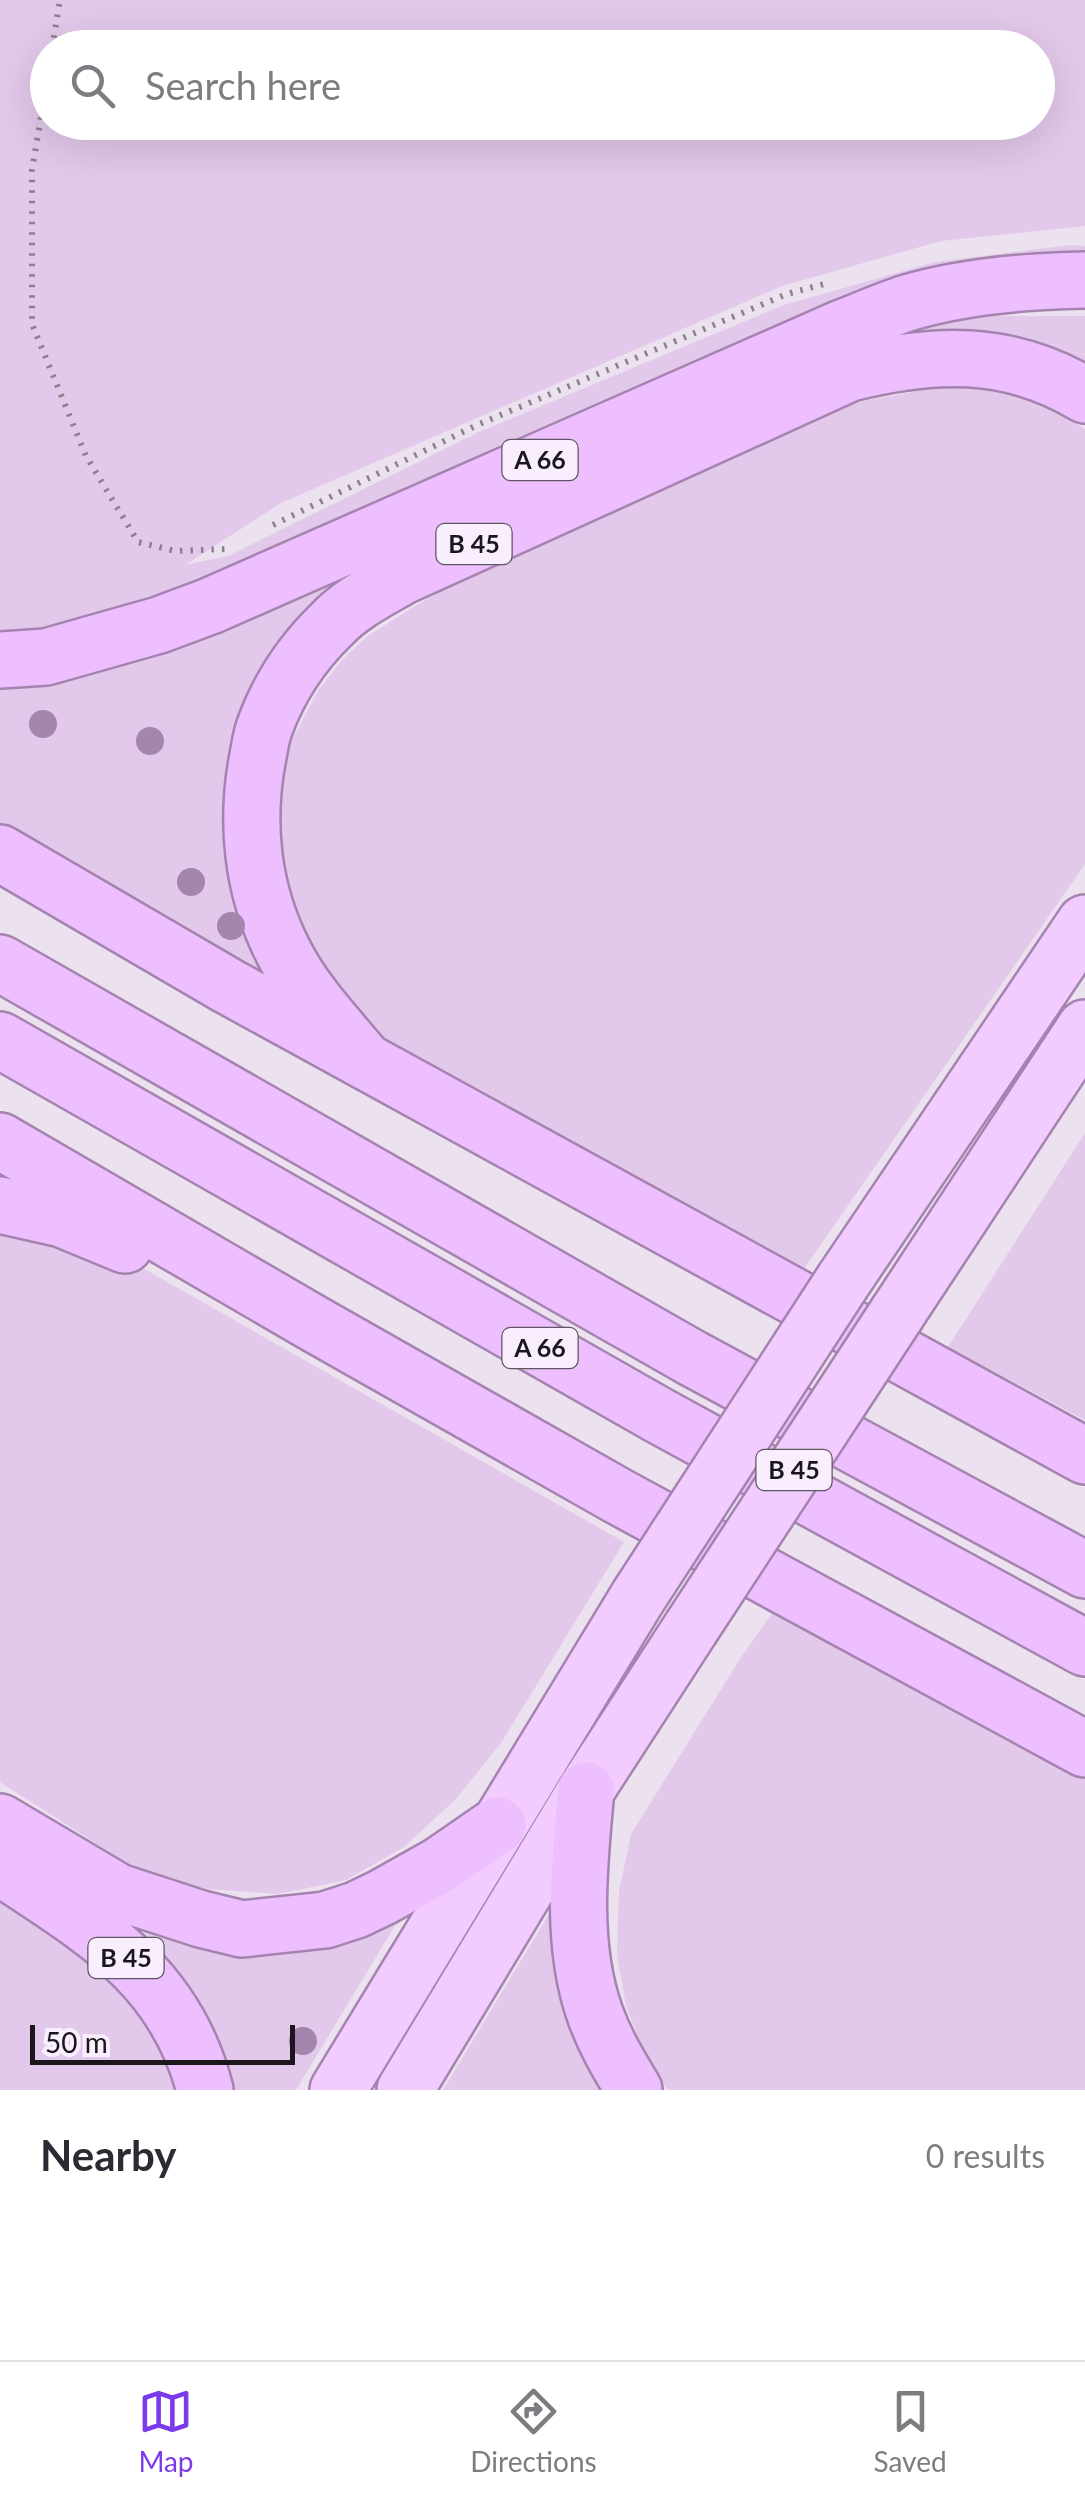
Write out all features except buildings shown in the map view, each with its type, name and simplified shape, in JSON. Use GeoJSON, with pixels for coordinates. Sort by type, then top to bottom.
{"type":"FeatureCollection","features":[{"type":"Feature","properties":{"kind":"highway","name":"A 66"},"geometry":{"type":"LineString","coordinates":[[0,660],[46,657],[210,606],[907,303],[978,288],[1042,280],[1085,280]]}},
{"type":"Feature","properties":{"kind":"highway","name":"B 45"},"geometry":{"type":"LineString","coordinates":[[365,1061],[301,983],[282,950],[258,883],[252,841],[252,805],[264,728],[307,650],[334,621],[401,576],[850,373],[889,363],[977,357],[1064,383],[1085,395]]}},
{"type":"Feature","properties":{"kind":"highway"},"geometry":{"type":"LineString","coordinates":[[0,853],[228,986],[1085,1456]]}},
{"type":"Feature","properties":{"kind":"highway","name":"B 45"},"geometry":{"type":"LineString","coordinates":[[338,2090],[638,1596],[843,1281],[1085,922]]}},
{"type":"Feature","properties":{"kind":"highway","name":"A 66"},"geometry":{"type":"LineString","coordinates":[[0,964],[692,1358],[1085,1570]]}},
{"type":"Feature","properties":{"kind":"highway","name":"B 45"},"geometry":{"type":"LineString","coordinates":[[405,2090],[586,1790],[1085,1028]]}},
{"type":"Feature","properties":{"kind":"highway","name":"A 66"},"geometry":{"type":"LineString","coordinates":[[0,1040],[660,1416],[1085,1648]]}},
{"type":"Feature","properties":{"kind":"highway"},"geometry":{"type":"LineString","coordinates":[[0,1141],[634,1505],[1085,1750]]}},
{"type":"Feature","properties":{"kind":"highway"},"geometry":{"type":"LineString","coordinates":[[0,1205],[62,1219],[312,1323]]}},
{"type":"Feature","properties":{"kind":"highway","name":"B 45"},"geometry":{"type":"LineString","coordinates":[[586,1790],[579,1895],[585,1971],[610,2052],[634,2090]]}},
{"type":"Feature","properties":{"kind":"highway"},"geometry":{"type":"LineString","coordinates":[[0,1822],[118,1892],[201,1920],[242,1929],[324,1920],[356,1910],[440,1865],[498,1825]]}},
{"type":"Feature","properties":{"kind":"highway","name":"B 45"},"geometry":{"type":"LineString","coordinates":[[0,1867],[78,1919],[134,1966],[160,1994],[182,2027],[205,2090]]}},
{"type":"Feature","properties":{"kind":"path"},"geometry":{"type":"LineString","coordinates":[[55,30],[60,0]]}},
{"type":"Feature","properties":{"kind":"path"},"geometry":{"type":"LineString","coordinates":[[37,140],[32,170],[32,324],[86,456],[138,542]]}},
{"type":"Feature","properties":{"kind":"shaded area"},"geometry":{"type":"Polygon","coordinates":[[[0,0],[1085,0],[1085,226],[941,241],[782,286],[281,503],[185,565],[228,556],[479,432],[784,305],[935,262],[1070,245],[1085,246],[1085,269],[1051,270],[291,559],[0,645],[0,0]]]}},
{"type":"Feature","properties":{"kind":"shaded area"},"geometry":{"type":"Polygon","coordinates":[[[1085,316],[1085,376],[894,344],[892,332],[936,318],[1085,316]]]}},
{"type":"Feature","properties":{"kind":"shaded area"},"geometry":{"type":"Polygon","coordinates":[[[935,388],[997,392],[1048,410],[1085,429],[1085,864],[790,1289],[447,1087],[345,1014],[294,942],[271,808],[287,749],[319,689],[369,635],[441,590],[846,404],[935,388]]]}},
{"type":"Feature","properties":{"kind":"shaded area"},"geometry":{"type":"Polygon","coordinates":[[[388,553],[252,720],[297,1001],[0,831],[0,680],[388,553]]]}},
{"type":"Feature","properties":{"kind":"shaded area"},"geometry":{"type":"Polygon","coordinates":[[[1085,1133],[1085,1420],[948,1347],[1085,1133]]]}},
{"type":"Feature","properties":{"kind":"shaded area"},"geometry":{"type":"Polygon","coordinates":[[[0,1220],[118,1254],[624,1542],[501,1743],[456,1799],[404,1847],[346,1880],[278,1894],[208,1889],[128,1864],[0,1782],[0,1220]]]}},
{"type":"Feature","properties":{"kind":"shaded area"},"geometry":{"type":"Polygon","coordinates":[[[777,1606],[1085,1774],[1085,2090],[668,2090],[649,2064],[626,2006],[617,1955],[619,1892],[631,1834],[777,1606]]]}},
{"type":"Feature","properties":{"kind":"shaded area"},"geometry":{"type":"Polygon","coordinates":[[[90,1890],[146,1921],[414,1894],[296,2090],[234,2090],[224,2056],[196,2003],[90,1890]]]}},
{"type":"Feature","properties":{"kind":"shaded area"},"geometry":{"type":"Polygon","coordinates":[[[563,1891],[616,2090],[443,2090],[563,1891]]]}},
{"type":"Feature","properties":{"kind":"shaded area"},"geometry":{"type":"Polygon","coordinates":[[[0,1893],[64,1937],[116,1986],[148,2026],[179,2090],[0,2090],[0,1893]]]}}]}
